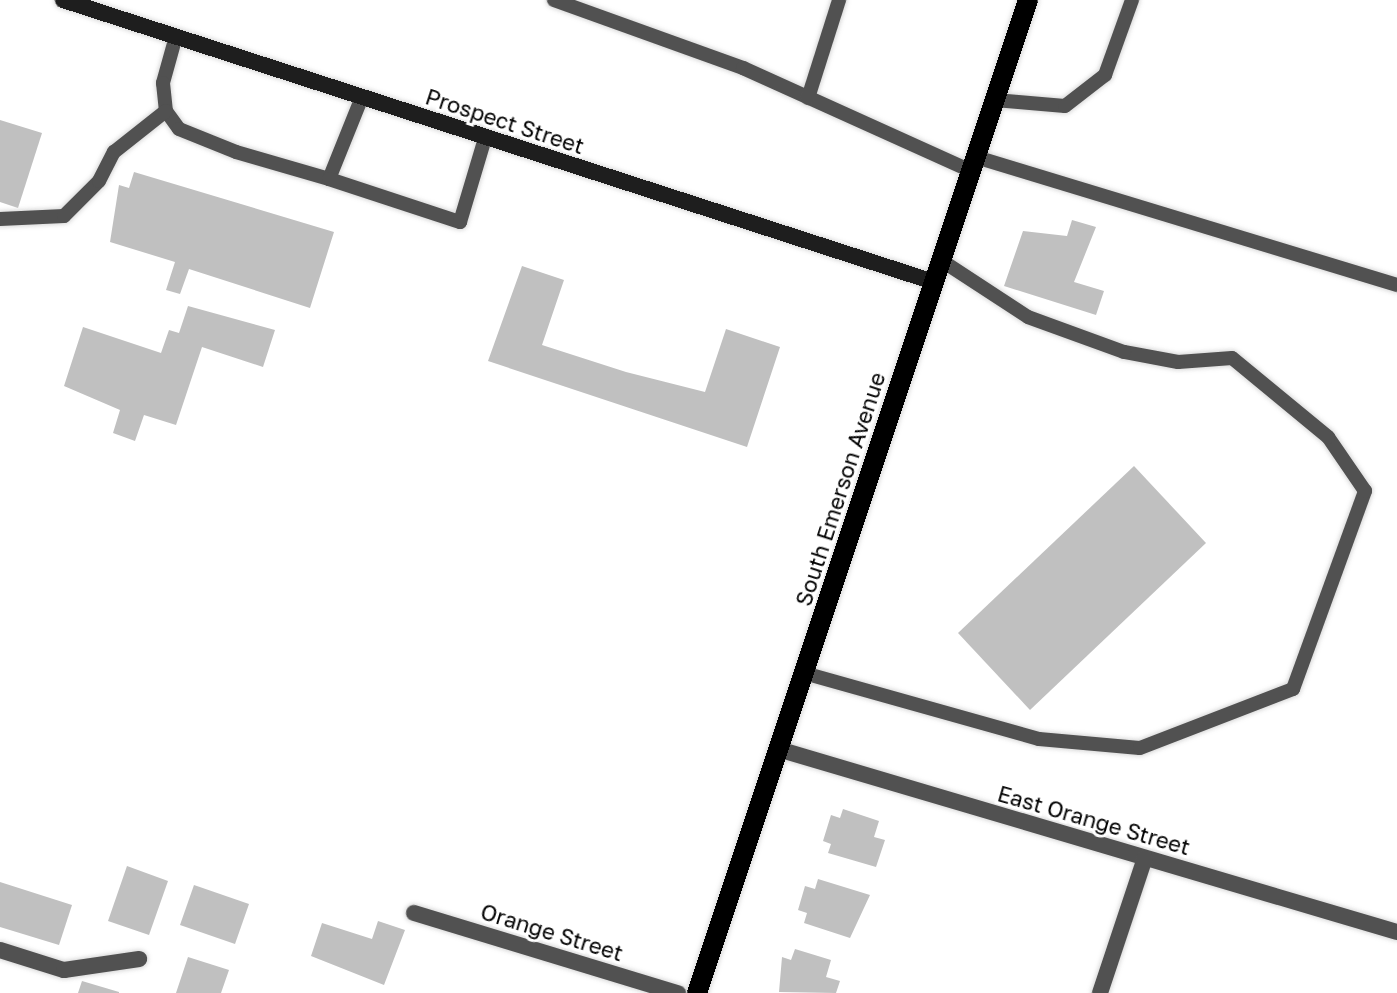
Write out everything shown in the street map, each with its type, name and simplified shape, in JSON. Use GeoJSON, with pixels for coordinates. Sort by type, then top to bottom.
{"type":"FeatureCollection","features":[{"type":"Feature","properties":{"kind":"main road","name":"Prospect Street"},"geometry":{"type":"LineString","coordinates":[[63,0],[934,282]]}},
{"type":"Feature","properties":{"kind":"main road","name":"South Emerson Avenue"},"geometry":{"type":"LineString","coordinates":[[697,993],[1028,0]]}},
{"type":"Feature","properties":{"kind":"street","name":"East Orange Street"},"geometry":{"type":"LineString","coordinates":[[778,749],[1397,932]]}},
{"type":"Feature","properties":{"kind":"street"},"geometry":{"type":"LineString","coordinates":[[1100,993],[1145,858]]}},
{"type":"Feature","properties":{"kind":"street","name":"Orange Street"},"geometry":{"type":"LineString","coordinates":[[414,913],[678,993]]}},
{"type":"Feature","properties":{"kind":"street"},"geometry":{"type":"LineString","coordinates":[[0,950],[64,970],[139,959]]}},
{"type":"Feature","properties":{"kind":"lane"},"geometry":{"type":"LineString","coordinates":[[554,0],[973,164],[1397,285]]}},
{"type":"Feature","properties":{"kind":"lane"},"geometry":{"type":"LineString","coordinates":[[808,98],[839,0]]}},
{"type":"Feature","properties":{"kind":"lane"},"geometry":{"type":"LineString","coordinates":[[995,100],[1065,106],[1105,75],[1132,0]]}},
{"type":"Feature","properties":{"kind":"lane"},"geometry":{"type":"LineString","coordinates":[[176,36],[163,83],[166,111],[179,129],[329,179],[460,222],[485,138]]}},
{"type":"Feature","properties":{"kind":"lane"},"geometry":{"type":"LineString","coordinates":[[329,179],[362,97]]}},
{"type":"Feature","properties":{"kind":"lane"},"geometry":{"type":"LineString","coordinates":[[0,219],[64,216],[99,181],[114,152],[166,111]]}},
{"type":"Feature","properties":{"kind":"lane"},"geometry":{"type":"LineString","coordinates":[[804,673],[1039,739],[1140,748],[1293,689],[1365,491],[1328,437],[1232,358],[1178,362],[1124,352],[1028,317],[941,260]]}},
{"type":"Feature","properties":{"kind":"building"},"geometry":{"type":"Polygon","coordinates":[[[0,120],[42,133],[18,208],[0,202],[0,120]]]}},
{"type":"Feature","properties":{"kind":"building"},"geometry":{"type":"Polygon","coordinates":[[[134,172],[334,232],[310,308],[189,269],[180,294],[166,290],[175,262],[110,242],[119,185],[129,188],[134,172]]]}},
{"type":"Feature","properties":{"kind":"building"},"geometry":{"type":"Polygon","coordinates":[[[1072,220],[1096,227],[1074,282],[1104,291],[1096,315],[1004,286],[1023,231],[1067,236],[1072,220]]]}},
{"type":"Feature","properties":{"kind":"building"},"geometry":{"type":"Polygon","coordinates":[[[522,266],[564,280],[542,345],[626,372],[705,392],[726,329],[780,347],[747,447],[488,361],[522,266]]]}},
{"type":"Feature","properties":{"kind":"building"},"geometry":{"type":"Polygon","coordinates":[[[188,306],[275,330],[263,367],[202,347],[176,425],[144,415],[135,441],[113,433],[120,410],[64,386],[83,327],[161,353],[169,330],[179,333],[188,306]]]}},
{"type":"Feature","properties":{"kind":"building"},"geometry":{"type":"Polygon","coordinates":[[[1134,466],[1206,543],[1030,710],[958,633],[1134,466]]]}},
{"type":"Feature","properties":{"kind":"building"},"geometry":{"type":"Polygon","coordinates":[[[843,809],[879,821],[874,837],[885,840],[876,867],[828,853],[831,844],[823,841],[831,815],[840,818],[843,809]]]}},
{"type":"Feature","properties":{"kind":"building"},"geometry":{"type":"Polygon","coordinates":[[[127,866],[168,881],[149,935],[108,921],[127,866]]]}},
{"type":"Feature","properties":{"kind":"building"},"geometry":{"type":"Polygon","coordinates":[[[818,879],[870,895],[850,938],[804,923],[807,913],[798,910],[805,886],[815,889],[818,879]]]}},
{"type":"Feature","properties":{"kind":"building"},"geometry":{"type":"Polygon","coordinates":[[[0,882],[72,905],[59,945],[0,927],[0,882]]]}},
{"type":"Feature","properties":{"kind":"building"},"geometry":{"type":"Polygon","coordinates":[[[194,885],[249,904],[235,944],[180,925],[194,885]]]}},
{"type":"Feature","properties":{"kind":"building"},"geometry":{"type":"Polygon","coordinates":[[[378,921],[405,930],[384,985],[311,956],[322,923],[372,939],[378,921]]]}},
{"type":"Feature","properties":{"kind":"building"},"geometry":{"type":"Polygon","coordinates":[[[795,949],[831,960],[826,977],[840,981],[836,993],[779,992],[782,957],[791,960],[795,949]]]}},
{"type":"Feature","properties":{"kind":"building"},"geometry":{"type":"Polygon","coordinates":[[[188,957],[229,970],[221,993],[176,993],[188,957]]]}},
{"type":"Feature","properties":{"kind":"building"},"geometry":{"type":"Polygon","coordinates":[[[82,981],[119,992],[119,993],[78,993],[82,981]]]}}]}
